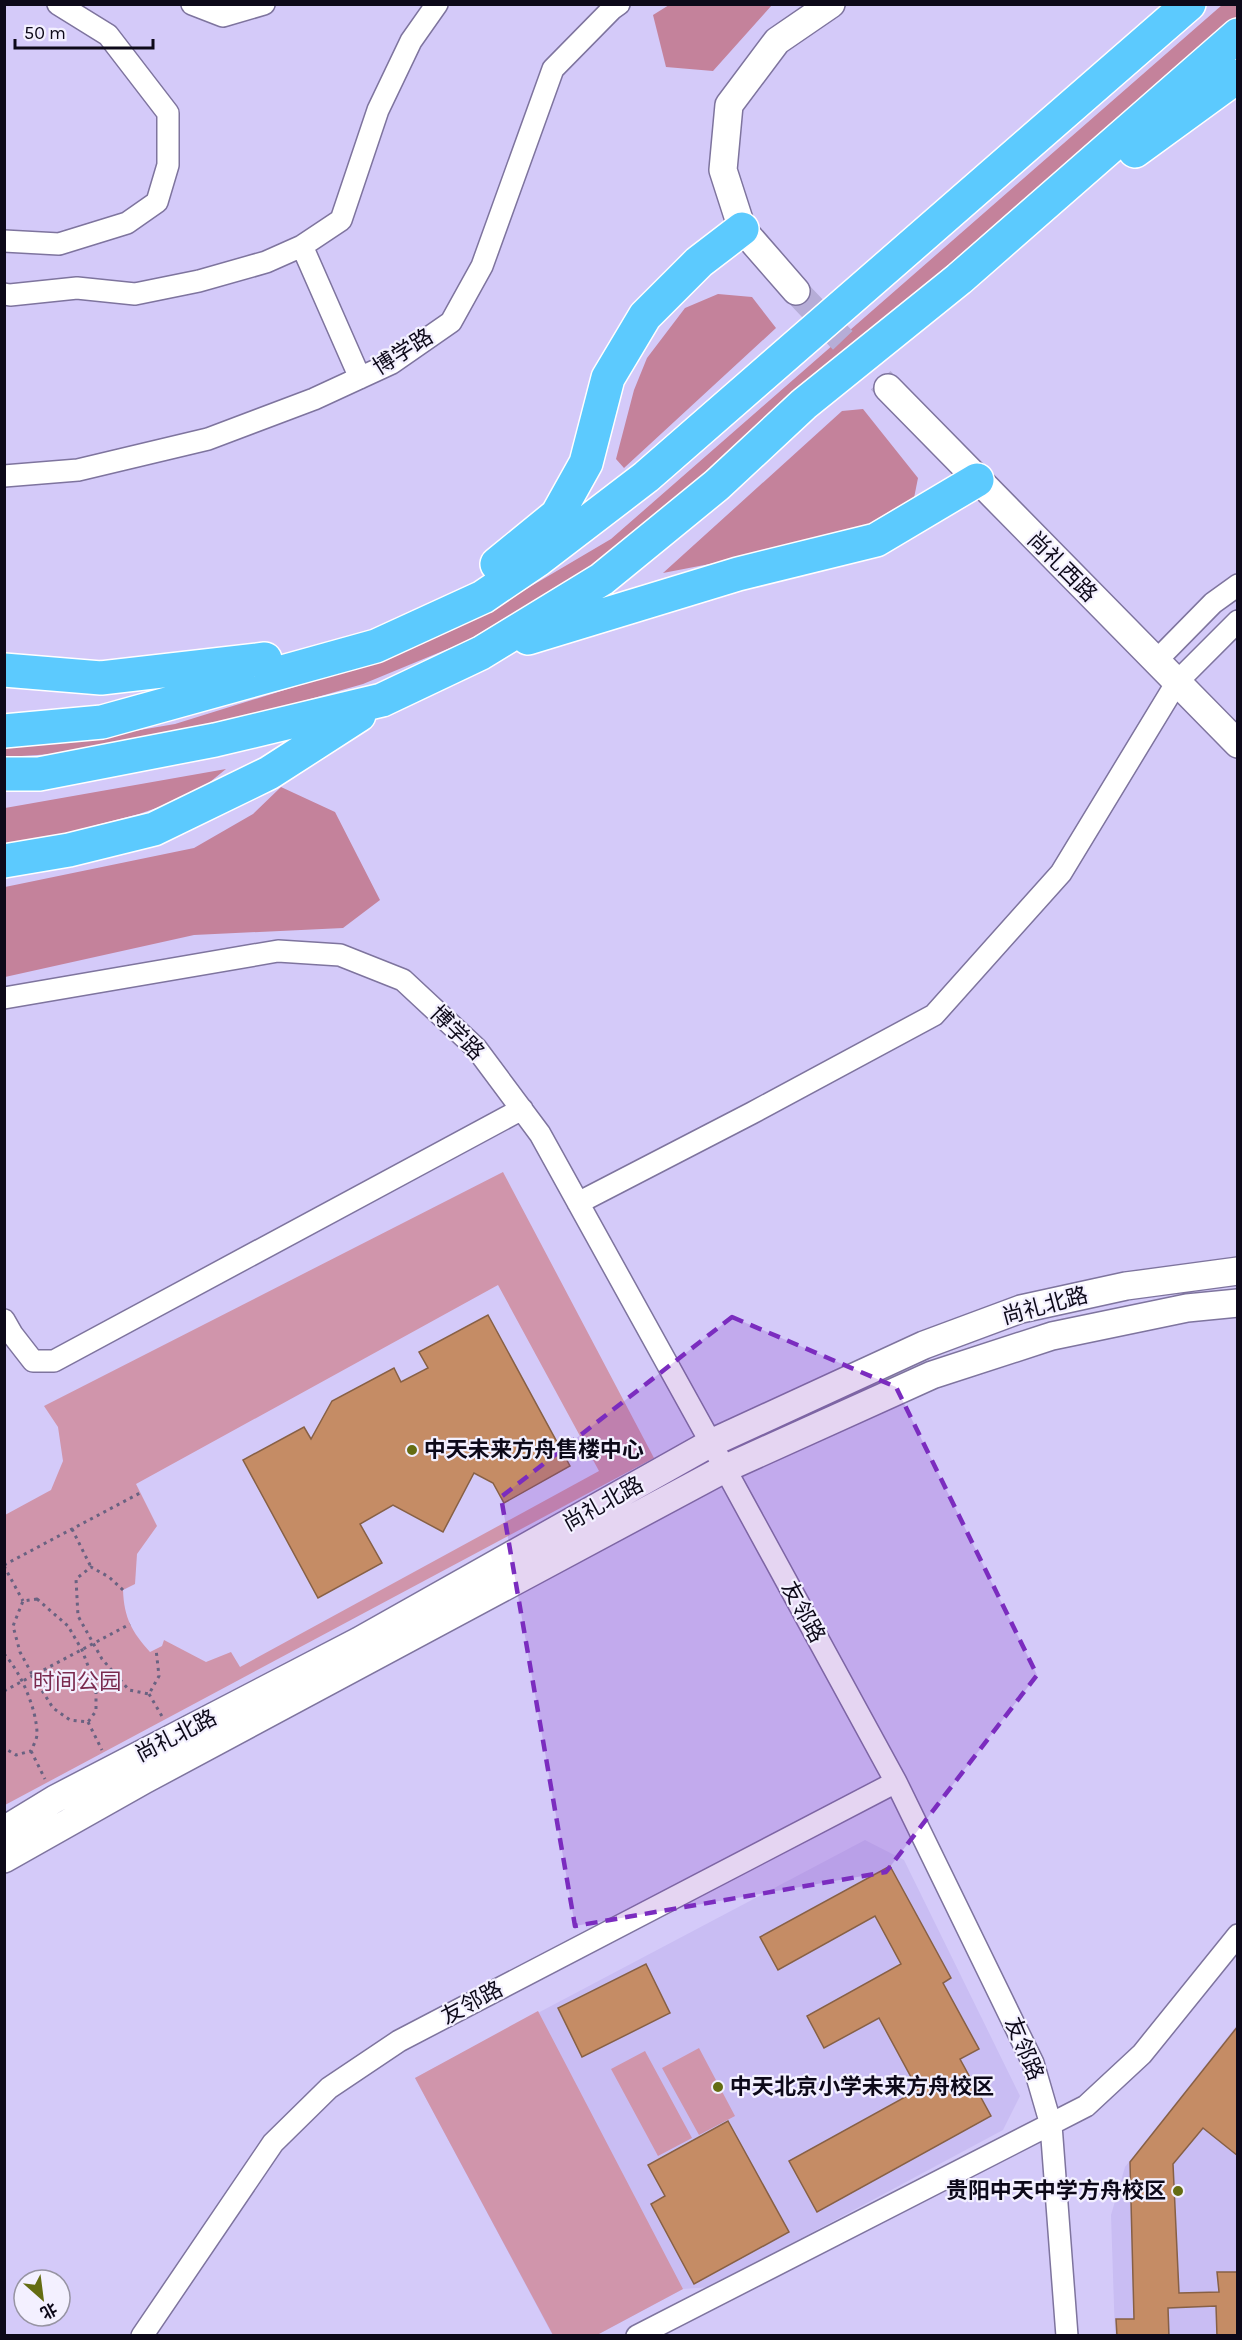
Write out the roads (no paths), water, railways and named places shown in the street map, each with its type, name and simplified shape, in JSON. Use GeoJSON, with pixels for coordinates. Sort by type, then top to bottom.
{"type":"FeatureCollection","features":[{"type":"Feature","properties":{"kind":"highway"},"geometry":{"type":"LineString","coordinates":[[4,731],[102,722],[376,646],[483,597],[539,559],[646,477],[1189,4]]}},
{"type":"Feature","properties":{"kind":"highway"},"geometry":{"type":"LineString","coordinates":[[4,861],[69,850],[154,829],[269,772],[382,700],[481,653],[602,579],[717,485],[804,404],[958,279],[1238,35]]}},
{"type":"Feature","properties":{"kind":"highway"},"geometry":{"type":"LineString","coordinates":[[958,279],[1238,76]]}},
{"type":"Feature","properties":{"kind":"highway"},"geometry":{"type":"LineString","coordinates":[[422,625],[556,515],[586,463],[608,378],[645,316],[699,262],[742,229]]}},
{"type":"Feature","properties":{"kind":"highway"},"geometry":{"type":"LineString","coordinates":[[481,653],[738,574],[876,540],[977,480]]}},
{"type":"Feature","properties":{"kind":"highway"},"geometry":{"type":"LineString","coordinates":[[4,670],[101,678],[376,646]]}},
{"type":"Feature","properties":{"kind":"highway"},"geometry":{"type":"LineString","coordinates":[[4,774],[39,774],[215,740],[382,700]]}},
{"type":"Feature","properties":{"kind":"street"},"geometry":{"type":"LineString","coordinates":[[4,241],[59,244],[127,223],[157,202],[168,165],[168,113],[108,35],[58,4]]}},
{"type":"Feature","properties":{"kind":"street"},"geometry":{"type":"LineString","coordinates":[[192,4],[223,16],[264,4]]}},
{"type":"Feature","properties":{"kind":"street"},"geometry":{"type":"LineString","coordinates":[[4,294],[77,288],[135,294],[199,281],[255,266],[302,246],[340,220],[378,110],[411,40],[437,4]]}},
{"type":"Feature","properties":{"kind":"street","name":"博学路"},"geometry":{"type":"LineString","coordinates":[[4,476],[78,470],[208,440],[314,399],[392,363],[451,322],[482,266],[553,69],[619,4]]}},
{"type":"Feature","properties":{"kind":"street"},"geometry":{"type":"LineString","coordinates":[[796,291],[742,229],[723,170],[729,105],[777,41],[831,4]]}},
{"type":"Feature","properties":{"kind":"street"},"geometry":{"type":"LineString","coordinates":[[302,246],[360,378]]}},
{"type":"Feature","properties":{"kind":"street","name":"尚礼西路"},"geometry":{"type":"LineString","coordinates":[[888,388],[1238,744]]}},
{"type":"Feature","properties":{"kind":"street"},"geometry":{"type":"LineString","coordinates":[[1155,661],[1214,603],[1238,585]]}},
{"type":"Feature","properties":{"kind":"street"},"geometry":{"type":"LineString","coordinates":[[578,1203],[934,1015],[1061,873],[1177,682],[1238,621]]}},
{"type":"Feature","properties":{"kind":"street","name":"博学路"},"geometry":{"type":"LineString","coordinates":[[4,998],[278,951],[340,955],[403,980],[476,1048],[540,1134],[711,1443]]}},
{"type":"Feature","properties":{"kind":"street"},"geometry":{"type":"LineString","coordinates":[[4,1320],[33,1361],[54,1361],[522,1109]]}},
{"type":"Feature","properties":{"kind":"street","name":"尚礼北路"},"geometry":{"type":"LineString","coordinates":[[4,1830],[55,1799],[359,1641],[711,1443],[924,1345],[1021,1309],[1126,1286],[1238,1271]]}},
{"type":"Feature","properties":{"kind":"street","name":"尚礼北路"},"geometry":{"type":"LineString","coordinates":[[4,1859],[144,1780],[724,1469],[932,1375],[1063,1334],[1187,1308],[1238,1303]]}},
{"type":"Feature","properties":{"kind":"street","name":"友邻路"},"geometry":{"type":"LineString","coordinates":[[711,1443],[896,1782],[1033,2063],[1051,2125],[1067,2336]]}},
{"type":"Feature","properties":{"kind":"street","name":"友邻路"},"geometry":{"type":"LineString","coordinates":[[142,2336],[273,2143],[329,2088],[399,2041],[896,1782]]}},
{"type":"Feature","properties":{"kind":"street"},"geometry":{"type":"LineString","coordinates":[[637,2336],[1086,2106],[1142,2054],[1238,1935]]}},
{"type":"Feature","properties":{"kind":"tunnel"},"geometry":{"type":"LineString","coordinates":[[796,291],[888,388]]}},
{"type":"Feature","properties":{"kind":"place","name":"中天未来方舟售楼中心"},"geometry":{"type":"Point","coordinates":[412,1450]}},
{"type":"Feature","properties":{"kind":"place","name":"中天北京小学未来方舟校区"},"geometry":{"type":"Point","coordinates":[718,2087]}},
{"type":"Feature","properties":{"kind":"place","name":"贵阳中天中学方舟校区"},"geometry":{"type":"Point","coordinates":[1178,2191]}},
{"type":"Feature","properties":{"kind":"park label","name":"时间公园"},"geometry":{"type":"Point","coordinates":[77,1682]}}]}
